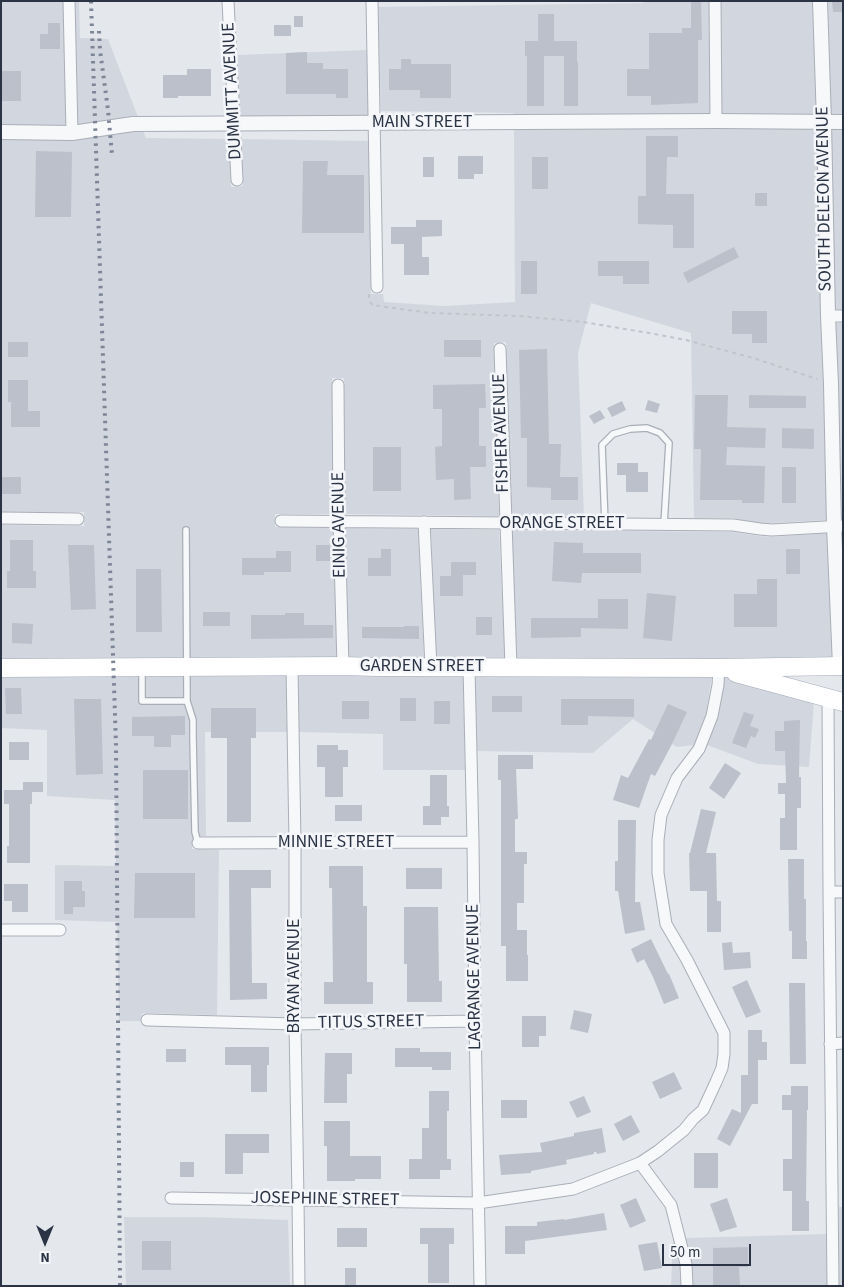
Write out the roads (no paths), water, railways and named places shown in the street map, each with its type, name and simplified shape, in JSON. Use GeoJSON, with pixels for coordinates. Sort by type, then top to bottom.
{"type":"FeatureCollection","features":[{"type":"Feature","properties":{"kind":"main road","name":"GARDEN STREET"},"geometry":{"type":"LineString","coordinates":[[1,668],[344,666],[719,668],[841,666]]}},
{"type":"Feature","properties":{"kind":"main road"},"geometry":{"type":"LineString","coordinates":[[719,668],[836,701]]}},
{"type":"Feature","properties":{"kind":"street"},"geometry":{"type":"LineString","coordinates":[[69,1],[72,133]]}},
{"type":"Feature","properties":{"kind":"street","name":"DUMMITT AVENUE"},"geometry":{"type":"LineString","coordinates":[[228,1],[237,180]]}},
{"type":"Feature","properties":{"kind":"street"},"geometry":{"type":"LineString","coordinates":[[372,1],[377,287]]}},
{"type":"Feature","properties":{"kind":"street"},"geometry":{"type":"LineString","coordinates":[[715,1],[716,121]]}},
{"type":"Feature","properties":{"kind":"street","name":"SOUTH DELEON AVENUE"},"geometry":{"type":"LineString","coordinates":[[820,1],[828,316],[838,526],[841,666]]}},
{"type":"Feature","properties":{"kind":"street","name":"MAIN STREET"},"geometry":{"type":"LineString","coordinates":[[1,132],[72,133],[133,124],[843,122]]}},
{"type":"Feature","properties":{"kind":"street"},"geometry":{"type":"LineString","coordinates":[[828,316],[843,316]]}},
{"type":"Feature","properties":{"kind":"street","name":"FISHER AVENUE"},"geometry":{"type":"LineString","coordinates":[[500,349],[511,667]]}},
{"type":"Feature","properties":{"kind":"street","name":"EINIG AVENUE"},"geometry":{"type":"LineString","coordinates":[[338,385],[339,521],[344,666]]}},
{"type":"Feature","properties":{"kind":"street"},"geometry":{"type":"LineString","coordinates":[[1,518],[78,519]]}},
{"type":"Feature","properties":{"kind":"street","name":"ORANGE STREET"},"geometry":{"type":"LineString","coordinates":[[281,521],[734,525],[760,530],[838,526]]}},
{"type":"Feature","properties":{"kind":"street"},"geometry":{"type":"LineString","coordinates":[[424,522],[430,667]]}},
{"type":"Feature","properties":{"kind":"street","name":"BRYAN AVENUE"},"geometry":{"type":"LineString","coordinates":[[292,667],[299,1286]]}},
{"type":"Feature","properties":{"kind":"street","name":"LAGRANGE AVENUE"},"geometry":{"type":"LineString","coordinates":[[469,667],[480,1286]]}},
{"type":"Feature","properties":{"kind":"street","name":"JOSEPHINE STREET"},"geometry":{"type":"LineString","coordinates":[[171,1198],[478,1203],[573,1189],[640,1163],[684,1130],[703,1110],[722,1068],[724,1033],[666,924],[658,873],[658,840],[661,815],[676,778],[699,749],[712,716],[719,668]]}},
{"type":"Feature","properties":{"kind":"street"},"geometry":{"type":"LineString","coordinates":[[833,1286],[838,1201],[830,1044],[829,892],[836,701]]}},
{"type":"Feature","properties":{"kind":"street","name":"MINNIE STREET"},"geometry":{"type":"LineString","coordinates":[[198,843],[473,842]]}},
{"type":"Feature","properties":{"kind":"street"},"geometry":{"type":"LineString","coordinates":[[829,892],[843,892]]}},
{"type":"Feature","properties":{"kind":"street"},"geometry":{"type":"LineString","coordinates":[[1,930],[60,930]]}},
{"type":"Feature","properties":{"kind":"street","name":"TITUS STREET"},"geometry":{"type":"LineString","coordinates":[[147,1020],[295,1024],[475,1021]]}},
{"type":"Feature","properties":{"kind":"street"},"geometry":{"type":"LineString","coordinates":[[830,1044],[843,1043]]}},
{"type":"Feature","properties":{"kind":"street"},"geometry":{"type":"LineString","coordinates":[[640,1163],[671,1205],[686,1264],[687,1286]]}},
{"type":"Feature","properties":{"kind":"lane"},"geometry":{"type":"LineString","coordinates":[[605,524],[602,445],[613,434],[630,429],[647,428],[660,432],[669,443],[664,524]]}},
{"type":"Feature","properties":{"kind":"lane"},"geometry":{"type":"LineString","coordinates":[[186,530],[187,701],[193,720],[195,832],[198,843]]}},
{"type":"Feature","properties":{"kind":"lane"},"geometry":{"type":"LineString","coordinates":[[142,667],[142,701],[187,701]]}},
{"type":"Feature","properties":{"kind":"railway"},"geometry":{"type":"LineString","coordinates":[[91,1],[116,745],[120,1286]]}},
{"type":"Feature","properties":{"kind":"railway"},"geometry":{"type":"LineString","coordinates":[[99,31],[112,155]]}}]}
